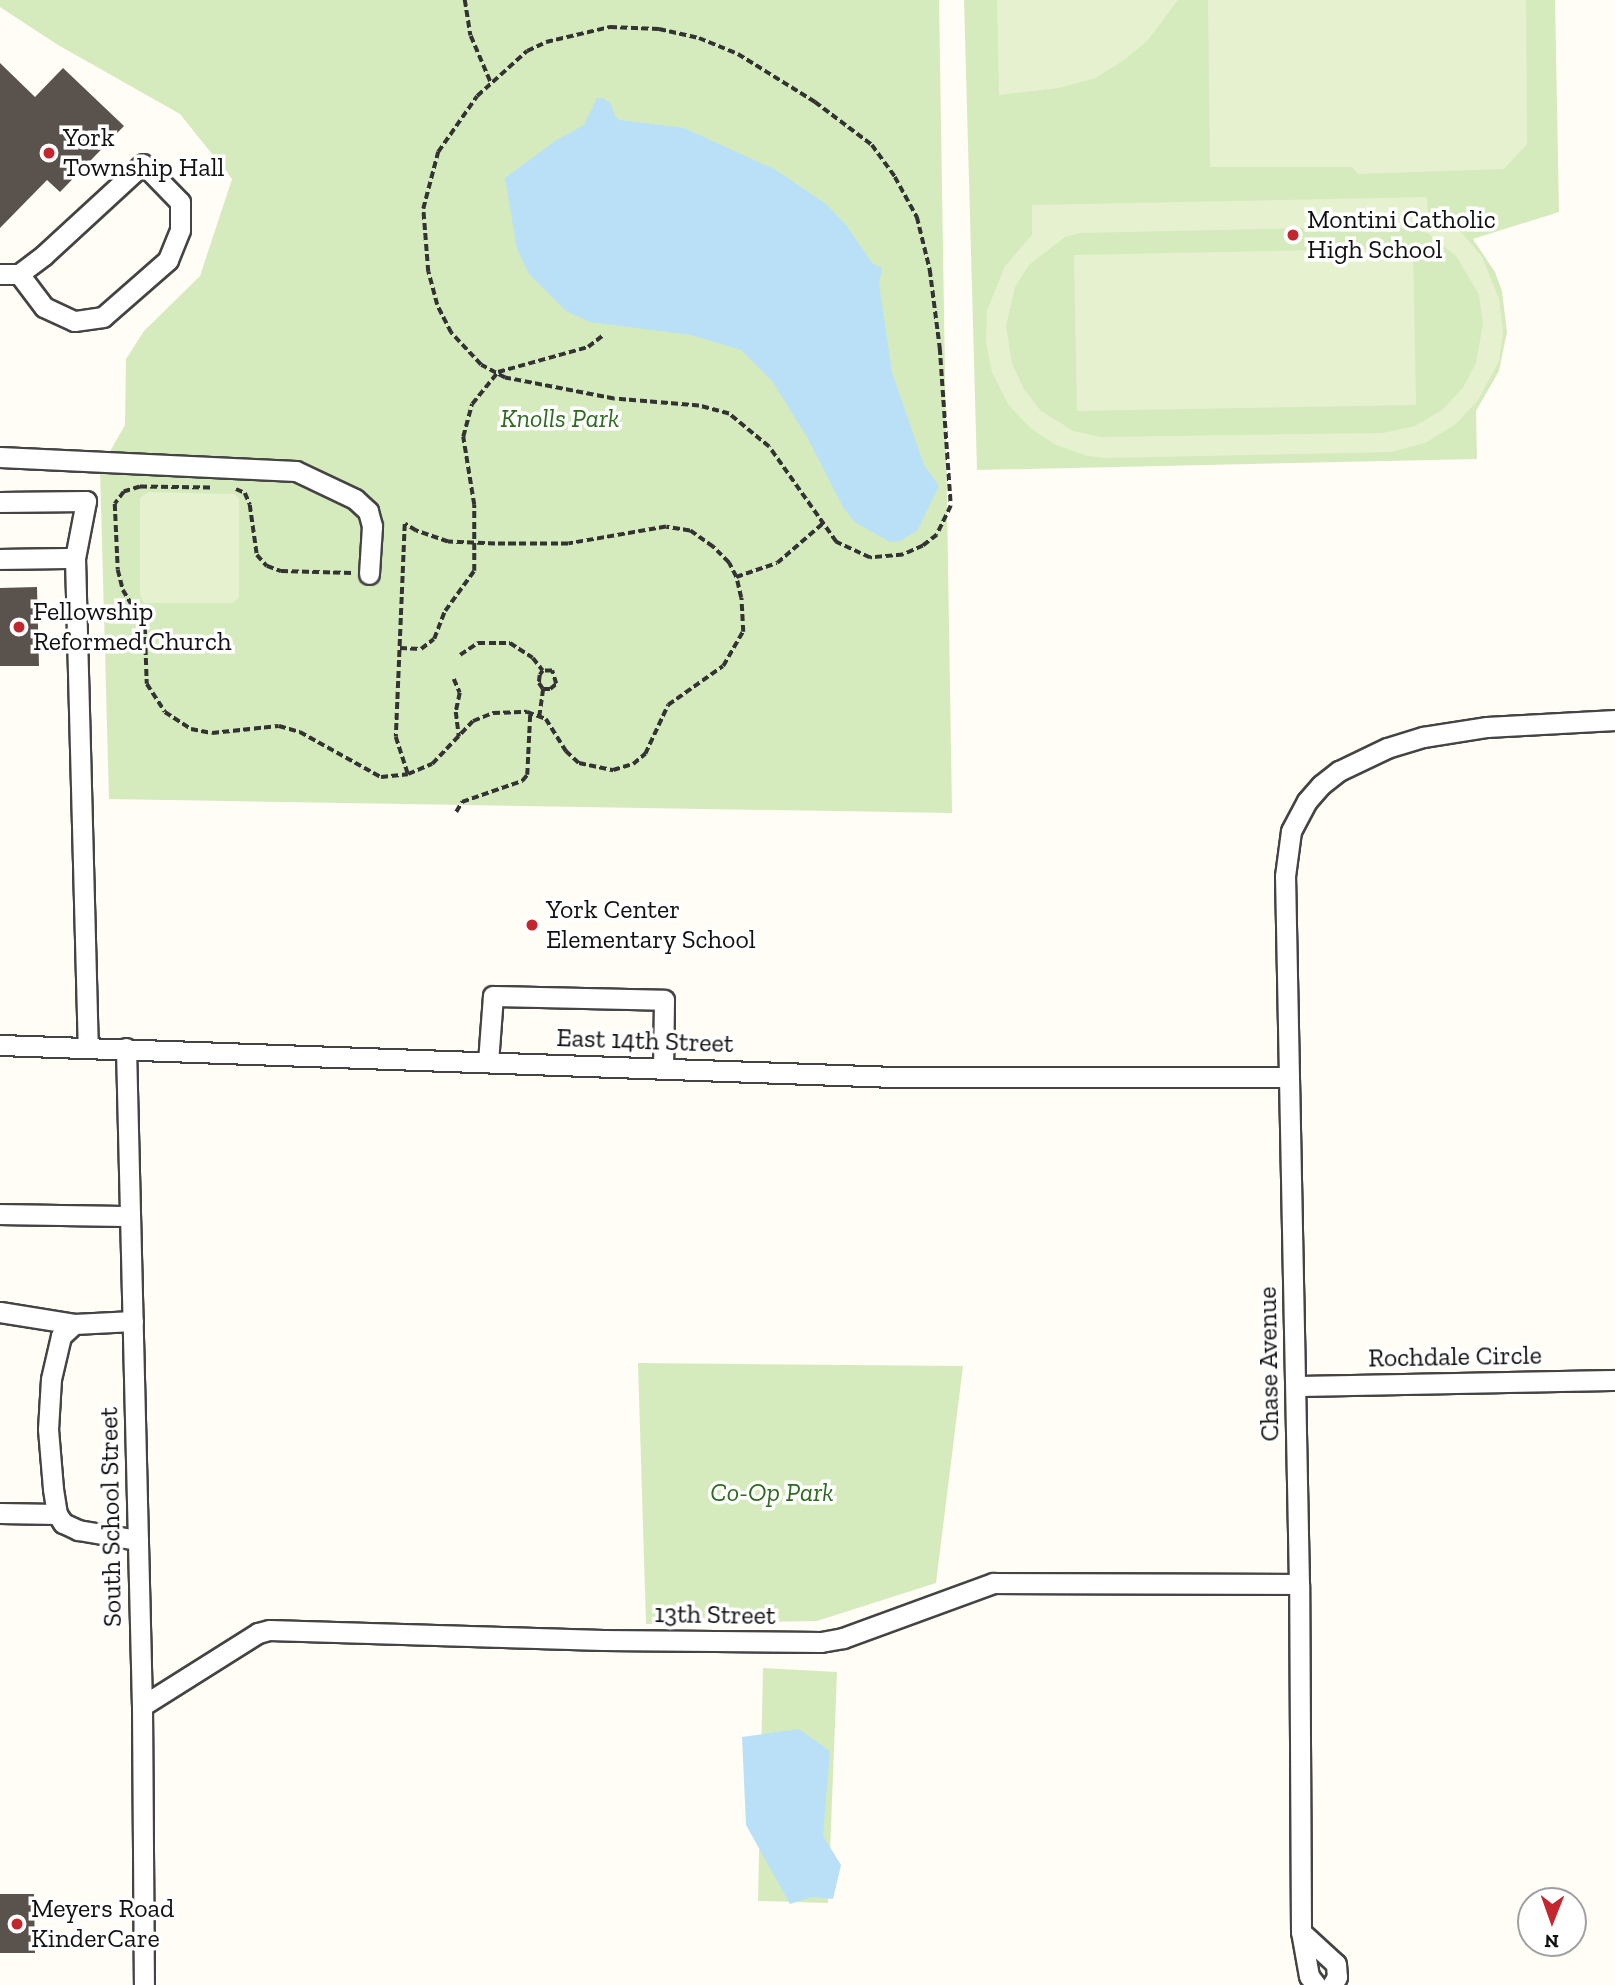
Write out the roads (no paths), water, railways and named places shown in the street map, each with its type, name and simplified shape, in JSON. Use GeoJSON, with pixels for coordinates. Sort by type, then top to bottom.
{"type":"FeatureCollection","features":[{"type":"Feature","properties":{"kind":"street"},"geometry":{"type":"LineString","coordinates":[[143,164],[180,202],[180,230],[168,260],[103,317],[74,321],[44,307],[9,274],[44,256],[143,164]]}},
{"type":"Feature","properties":{"kind":"street"},"geometry":{"type":"LineString","coordinates":[[0,457],[296,471],[355,499],[368,511],[372,526],[369,574]]}},
{"type":"Feature","properties":{"kind":"street"},"geometry":{"type":"LineString","coordinates":[[0,502],[86,501],[75,558],[88,1047]]}},
{"type":"Feature","properties":{"kind":"street"},"geometry":{"type":"LineString","coordinates":[[0,559],[75,558]]}},
{"type":"Feature","properties":{"kind":"street","name":"Chase Avenue"},"geometry":{"type":"LineString","coordinates":[[1316,1985],[1309,1976],[1301,1931],[1296,1386],[1285,876],[1291,831],[1307,800],[1339,771],[1387,748],[1423,737],[1523,723],[1615,720]]}},
{"type":"Feature","properties":{"kind":"street"},"geometry":{"type":"LineString","coordinates":[[488,1062],[493,996],[664,1000],[663,1068]]}},
{"type":"Feature","properties":{"kind":"street","name":"East 14th Street"},"geometry":{"type":"LineString","coordinates":[[0,1045],[897,1077],[1289,1077]]}},
{"type":"Feature","properties":{"kind":"street","name":"South School Street"},"geometry":{"type":"LineString","coordinates":[[126,1048],[142,1706],[144,1985]]}},
{"type":"Feature","properties":{"kind":"street"},"geometry":{"type":"LineString","coordinates":[[0,1214],[130,1216]]}},
{"type":"Feature","properties":{"kind":"street"},"geometry":{"type":"LineString","coordinates":[[0,1312],[74,1324],[132,1321]]}},
{"type":"Feature","properties":{"kind":"street"},"geometry":{"type":"LineString","coordinates":[[74,1324],[61,1336],[51,1379],[48,1429],[57,1514],[63,1524],[78,1530],[138,1540]]}},
{"type":"Feature","properties":{"kind":"street","name":"Rochdale Circle"},"geometry":{"type":"LineString","coordinates":[[1296,1386],[1615,1380]]}},
{"type":"Feature","properties":{"kind":"street"},"geometry":{"type":"LineString","coordinates":[[0,1513],[57,1514]]}},
{"type":"Feature","properties":{"kind":"street","name":"13th Street"},"geometry":{"type":"LineString","coordinates":[[142,1706],[258,1633],[269,1630],[603,1640],[821,1642],[843,1638],[993,1583],[1299,1584]]}},
{"type":"Feature","properties":{"kind":"street"},"geometry":{"type":"LineString","coordinates":[[1301,1931],[1336,1964],[1337,1977],[1332,1985]]}},
{"type":"Feature","properties":{"kind":"water"},"geometry":{"type":"Polygon","coordinates":[[[597,98],[603,98],[611,104],[615,116],[620,120],[684,128],[776,170],[826,204],[846,225],[873,264],[882,268],[879,284],[892,372],[924,465],[939,486],[917,531],[900,541],[890,542],[856,523],[844,509],[807,437],[772,381],[741,350],[691,335],[590,322],[566,311],[529,274],[517,249],[505,178],[555,141],[584,125],[597,98]]]}},
{"type":"Feature","properties":{"kind":"water"},"geometry":{"type":"Polygon","coordinates":[[[799,1729],[830,1751],[823,1836],[841,1865],[833,1899],[812,1897],[790,1904],[746,1825],[742,1737],[799,1729]]]}},
{"type":"Feature","properties":{"kind":"place","name":"York Township Hall"},"geometry":{"type":"Point","coordinates":[49,153]}},
{"type":"Feature","properties":{"kind":"place","name":"Montini Catholic High School"},"geometry":{"type":"Point","coordinates":[1293,235]}},
{"type":"Feature","properties":{"kind":"place","name":"Fellowship Reformed Church"},"geometry":{"type":"Point","coordinates":[19,627]}},
{"type":"Feature","properties":{"kind":"place","name":"York Center Elementary School"},"geometry":{"type":"Point","coordinates":[532,925]}},
{"type":"Feature","properties":{"kind":"place","name":"Meyers Road KinderCare"},"geometry":{"type":"Point","coordinates":[17,1924]}},
{"type":"Feature","properties":{"kind":"park label","name":"Knolls Park"},"geometry":{"type":"Point","coordinates":[560,419]}},
{"type":"Feature","properties":{"kind":"park label","name":"Co-Op Park"},"geometry":{"type":"Point","coordinates":[772,1493]}}]}
